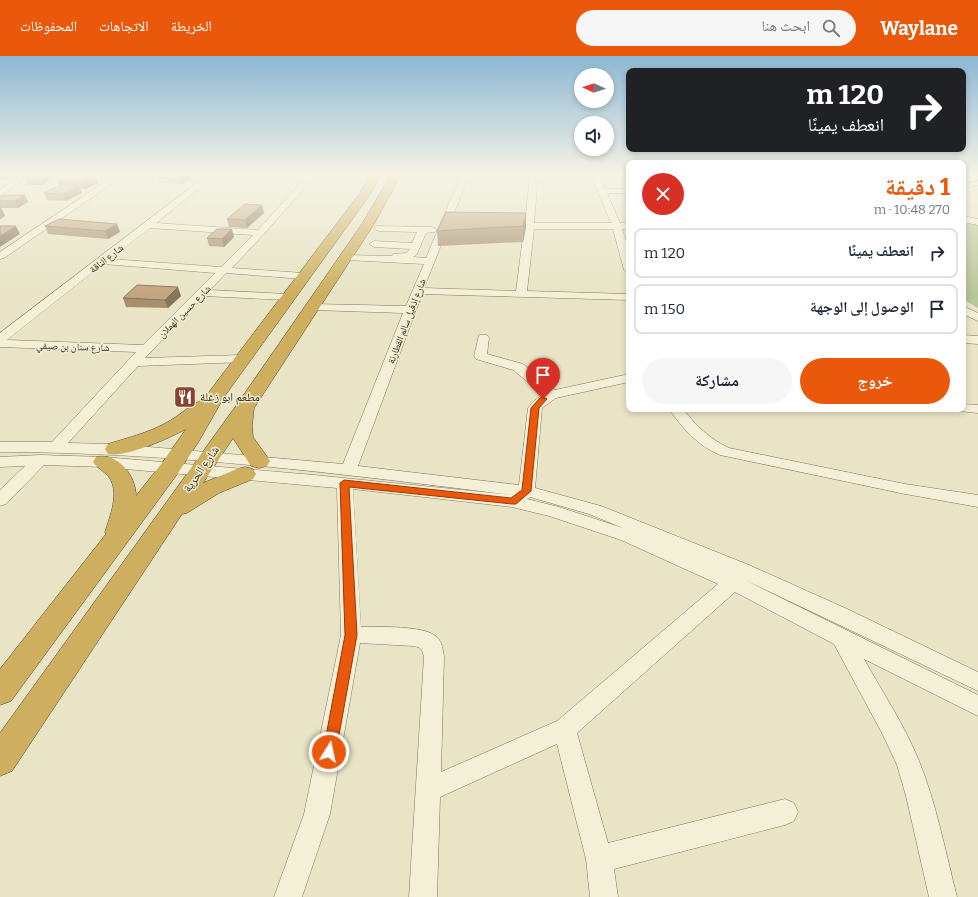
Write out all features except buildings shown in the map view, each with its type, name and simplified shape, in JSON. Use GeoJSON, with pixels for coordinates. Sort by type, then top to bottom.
{"type":"FeatureCollection","features":[{"type":"Feature","properties":{"kind":"highway"},"geometry":{"type":"LineString","coordinates":[[0,692],[174,461],[214,396],[350,214]]}},
{"type":"Feature","properties":{"kind":"highway","name":"شارع الحرية"},"geometry":{"type":"LineString","coordinates":[[0,760],[313,307],[351,255],[375,233],[381,214]]}},
{"type":"Feature","properties":{"kind":"highway"},"geometry":{"type":"LineString","coordinates":[[113,543],[124,509],[125,489],[109,456],[177,427],[194,415],[214,396]]}},
{"type":"Feature","properties":{"kind":"highway"},"geometry":{"type":"LineString","coordinates":[[169,515],[199,493],[252,468],[242,438],[241,429],[245,407]]}},
{"type":"Feature","properties":{"kind":"street"},"geometry":{"type":"LineString","coordinates":[[0,256],[62,214]]}},
{"type":"Feature","properties":{"kind":"street","name":"شارع الناقة"},"geometry":{"type":"LineString","coordinates":[[0,339],[163,214]]}},
{"type":"Feature","properties":{"kind":"street","name":"شارع حسين الهملان"},"geometry":{"type":"LineString","coordinates":[[56,447],[146,349],[224,271],[277,214]]}},
{"type":"Feature","properties":{"kind":"street","name":"شارع إذفيل سالم القطارنة"},"geometry":{"type":"LineString","coordinates":[[347,476],[410,310],[450,214]]}},
{"type":"Feature","properties":{"kind":"street"},"geometry":{"type":"LineString","coordinates":[[521,294],[530,214]]}},
{"type":"Feature","properties":{"kind":"street"},"geometry":{"type":"LineString","coordinates":[[613,214],[618,226],[626,253]]}},
{"type":"Feature","properties":{"kind":"street"},"geometry":{"type":"LineString","coordinates":[[966,220],[978,222]]}},
{"type":"Feature","properties":{"kind":"street"},"geometry":{"type":"LineString","coordinates":[[150,225],[260,233]]}},
{"type":"Feature","properties":{"kind":"street"},"geometry":{"type":"LineString","coordinates":[[494,226],[626,226]]}},
{"type":"Feature","properties":{"kind":"street"},"geometry":{"type":"LineString","coordinates":[[375,233],[419,238],[443,233]]}},
{"type":"Feature","properties":{"kind":"street"},"geometry":{"type":"LineString","coordinates":[[375,233],[419,238],[443,233]]}},
{"type":"Feature","properties":{"kind":"street"},"geometry":{"type":"LineString","coordinates":[[351,255],[408,256],[412,254],[419,238]]}},
{"type":"Feature","properties":{"kind":"street"},"geometry":{"type":"LineString","coordinates":[[351,255],[430,261]]}},
{"type":"Feature","properties":{"kind":"street"},"geometry":{"type":"LineString","coordinates":[[102,261],[303,276]]}},
{"type":"Feature","properties":{"kind":"street"},"geometry":{"type":"LineString","coordinates":[[418,291],[626,297]]}},
{"type":"Feature","properties":{"kind":"street"},"geometry":{"type":"LineString","coordinates":[[202,293],[287,297]]}},
{"type":"Feature","properties":{"kind":"street"},"geometry":{"type":"LineString","coordinates":[[313,307],[410,310]]}},
{"type":"Feature","properties":{"kind":"street"},"geometry":{"type":"LineString","coordinates":[[966,311],[978,318]]}},
{"type":"Feature","properties":{"kind":"street"},"geometry":{"type":"LineString","coordinates":[[483,338],[480,356],[518,367],[552,396]]}},
{"type":"Feature","properties":{"kind":"street"},"geometry":{"type":"LineString","coordinates":[[966,339],[978,340]]}},
{"type":"Feature","properties":{"kind":"street","name":"شارع سنان بن صيفي"},"geometry":{"type":"LineString","coordinates":[[0,343],[146,349]]}},
{"type":"Feature","properties":{"kind":"street"},"geometry":{"type":"LineString","coordinates":[[135,362],[242,359]]}},
{"type":"Feature","properties":{"kind":"street"},"geometry":{"type":"LineString","coordinates":[[520,496],[535,408],[543,399],[626,379]]}},
{"type":"Feature","properties":{"kind":"street"},"geometry":{"type":"LineString","coordinates":[[966,408],[978,409]]}},
{"type":"Feature","properties":{"kind":"street"},"geometry":{"type":"LineString","coordinates":[[678,412],[701,439],[725,452],[905,489],[978,501]]}},
{"type":"Feature","properties":{"kind":"street"},"geometry":{"type":"LineString","coordinates":[[0,448],[56,447],[109,456],[347,476],[520,496],[553,511],[738,576],[844,629],[978,706]]}},
{"type":"Feature","properties":{"kind":"street"},"geometry":{"type":"LineString","coordinates":[[0,462],[109,456]]}},
{"type":"Feature","properties":{"kind":"street"},"geometry":{"type":"LineString","coordinates":[[0,500],[40,460]]}},
{"type":"Feature","properties":{"kind":"street"},"geometry":{"type":"LineString","coordinates":[[288,897],[317,814],[351,635],[347,476]]}},
{"type":"Feature","properties":{"kind":"street"},"geometry":{"type":"LineString","coordinates":[[428,790],[565,729],[738,576]]}},
{"type":"Feature","properties":{"kind":"street"},"geometry":{"type":"LineString","coordinates":[[844,629],[978,682]]}},
{"type":"Feature","properties":{"kind":"street"},"geometry":{"type":"LineString","coordinates":[[844,629],[908,763],[918,796],[943,897]]}},
{"type":"Feature","properties":{"kind":"street"},"geometry":{"type":"LineString","coordinates":[[351,635],[414,637],[426,640],[432,646],[434,657],[423,897]]}},
{"type":"Feature","properties":{"kind":"street"},"geometry":{"type":"LineString","coordinates":[[565,729],[598,858],[604,897]]}},
{"type":"Feature","properties":{"kind":"street"},"geometry":{"type":"LineString","coordinates":[[598,858],[785,812]]}},
{"type":"Feature","properties":{"kind":"green space"},"geometry":{"type":"Polygon","coordinates":[[[966,221],[978,223],[978,308],[966,301],[966,221]]]}},
{"type":"Feature","properties":{"kind":"place","name":"مطعم ابو زغلة"},"geometry":{"type":"Point","coordinates":[185,397]}},
{"type":"Feature","properties":{"kind":"route"},"geometry":{"type":"LineString","coordinates":[[329,752],[351,635],[344,483],[512,501],[527,491],[535,408],[543,399]]}}]}
